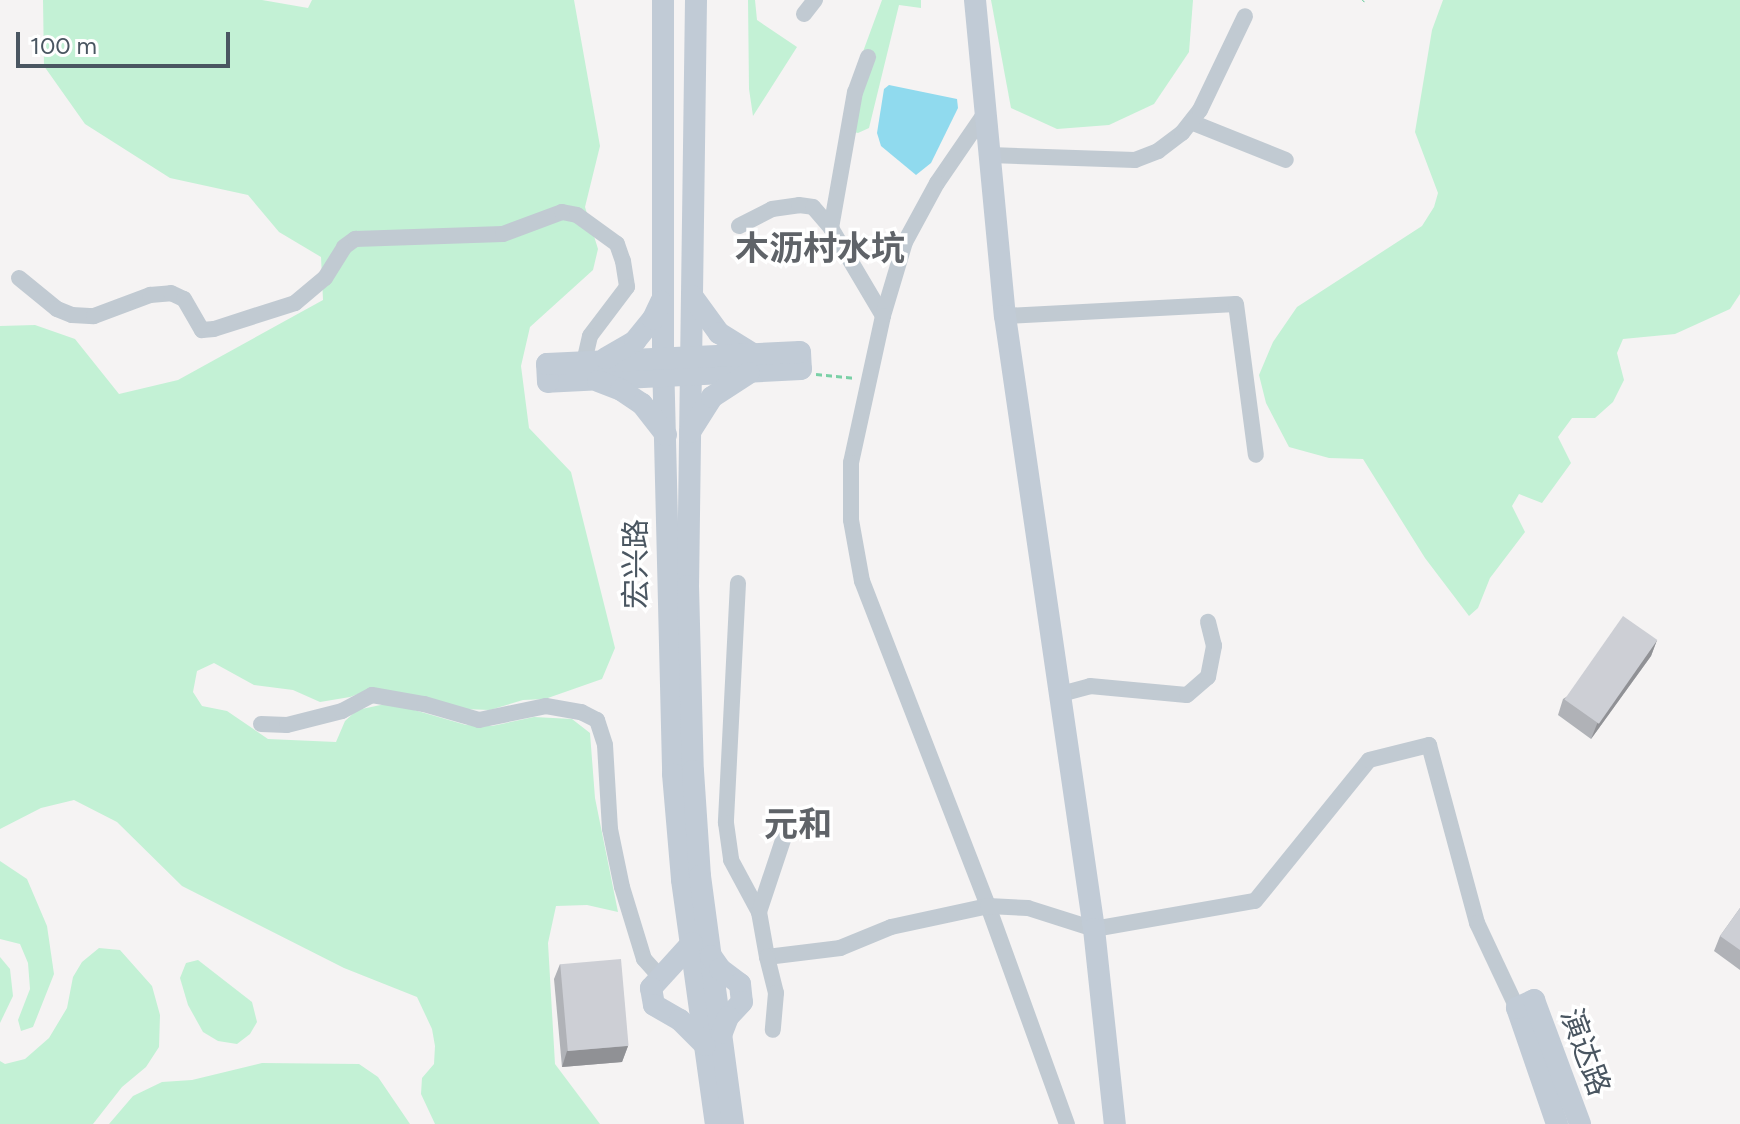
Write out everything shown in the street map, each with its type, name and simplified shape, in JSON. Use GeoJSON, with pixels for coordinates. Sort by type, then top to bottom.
{"type":"FeatureCollection","features":[{"type":"Feature","properties":{"kind":"street","name":"宏兴路"},"geometry":{"type":"LineString","coordinates":[[663,0],[666,612],[673,774],[682,880],[701,949]]}},
{"type":"Feature","properties":{"kind":"street","name":"宏兴路"},"geometry":{"type":"LineString","coordinates":[[696,0],[690,366],[693,771],[701,949],[713,1042],[716,1124]]}},
{"type":"Feature","properties":{"kind":"street"},"geometry":{"type":"LineString","coordinates":[[804,14],[815,0]]}},
{"type":"Feature","properties":{"kind":"street"},"geometry":{"type":"LineString","coordinates":[[975,0],[1005,316],[1094,929],[1115,1124]]}},
{"type":"Feature","properties":{"kind":"street"},"geometry":{"type":"LineString","coordinates":[[990,155],[1135,160],[1158,151],[1191,122],[1245,16]]}},
{"type":"Feature","properties":{"kind":"street"},"geometry":{"type":"LineString","coordinates":[[831,228],[852,106],[868,57]]}},
{"type":"Feature","properties":{"kind":"street"},"geometry":{"type":"LineString","coordinates":[[985,113],[937,183],[905,242],[883,316],[851,463],[851,520],[862,581],[988,906],[1067,1124]]}},
{"type":"Feature","properties":{"kind":"street"},"geometry":{"type":"LineString","coordinates":[[1191,122],[1286,160]]}},
{"type":"Feature","properties":{"kind":"street"},"geometry":{"type":"LineString","coordinates":[[739,226],[772,209],[799,205],[813,207],[831,228],[883,316]]}},
{"type":"Feature","properties":{"kind":"street"},"geometry":{"type":"LineString","coordinates":[[19,278],[57,309],[72,315],[94,316],[150,295],[171,293],[184,299],[202,330],[214,329],[295,303],[325,278],[344,247],[355,239],[503,234],[562,212],[577,215],[617,244],[623,261],[627,287],[590,336],[588,368]]}},
{"type":"Feature","properties":{"kind":"street"},"geometry":{"type":"LineString","coordinates":[[588,368],[635,341],[653,319],[664,293]]}},
{"type":"Feature","properties":{"kind":"street"},"geometry":{"type":"LineString","coordinates":[[691,294],[703,315],[719,333],[753,362]]}},
{"type":"Feature","properties":{"kind":"street"},"geometry":{"type":"LineString","coordinates":[[1005,316],[1236,304],[1256,455]]}},
{"type":"Feature","properties":{"kind":"street"},"geometry":{"type":"LineString","coordinates":[[588,368],[753,362],[800,352],[801,369]]}},
{"type":"Feature","properties":{"kind":"street"},"geometry":{"type":"LineString","coordinates":[[690,433],[712,397],[753,362]]}},
{"type":"Feature","properties":{"kind":"street"},"geometry":{"type":"LineString","coordinates":[[588,368],[651,413],[666,435]]}},
{"type":"Feature","properties":{"kind":"street"},"geometry":{"type":"LineString","coordinates":[[738,583],[726,823],[731,860],[759,912],[776,993],[773,1030]]}},
{"type":"Feature","properties":{"kind":"street"},"geometry":{"type":"LineString","coordinates":[[1061,694],[1090,686],[1187,695],[1208,677],[1214,646],[1208,622]]}},
{"type":"Feature","properties":{"kind":"street"},"geometry":{"type":"LineString","coordinates":[[261,724],[287,725],[342,711],[372,695],[424,704],[479,720],[546,706],[581,712],[597,720],[605,745],[610,829],[622,887],[644,959],[662,979]]}},
{"type":"Feature","properties":{"kind":"street"},"geometry":{"type":"LineString","coordinates":[[767,957],[840,948],[891,927],[988,906],[1028,908],[1094,929],[1255,901],[1369,760],[1429,745],[1477,923],[1526,1004]]}},
{"type":"Feature","properties":{"kind":"street"},"geometry":{"type":"LineString","coordinates":[[759,912],[785,834]]}},
{"type":"Feature","properties":{"kind":"street"},"geometry":{"type":"LineString","coordinates":[[701,949],[651,988],[654,1005],[713,1042]]}},
{"type":"Feature","properties":{"kind":"street","name":"演达路"},"geometry":{"type":"LineString","coordinates":[[1526,1004],[1557,1124]]}},
{"type":"Feature","properties":{"kind":"street","name":"演达路"},"geometry":{"type":"LineString","coordinates":[[1526,1004],[1580,1124]]}},
{"type":"Feature","properties":{"kind":"street","name":"宏兴路"},"geometry":{"type":"LineString","coordinates":[[713,1042],[733,1124]]}},
{"type":"Feature","properties":{"kind":"path"},"geometry":{"type":"LineString","coordinates":[[801,369],[848,379],[870,376]]}},
{"type":"Feature","properties":{"kind":"green space"},"geometry":{"type":"Polygon","coordinates":[[[43,0],[262,0],[308,8],[312,0],[574,0],[600,146],[585,207],[598,249],[593,270],[530,327],[521,366],[529,428],[571,472],[615,648],[602,679],[545,699],[523,700],[490,710],[465,709],[371,689],[350,697],[320,702],[293,690],[254,685],[214,663],[197,671],[193,692],[202,706],[227,711],[268,739],[336,742],[345,721],[357,710],[390,703],[466,725],[492,726],[534,717],[572,719],[590,733],[595,798],[618,912],[587,905],[556,906],[548,943],[555,1064],[600,1124],[435,1124],[421,1094],[422,1078],[434,1064],[435,1046],[432,1029],[417,997],[344,968],[182,886],[117,822],[74,800],[41,808],[0,829],[0,326],[35,325],[75,339],[119,394],[178,380],[323,300],[321,257],[279,232],[248,195],[170,178],[85,124],[44,66],[43,0]]]}},
{"type":"Feature","properties":{"kind":"green space"},"geometry":{"type":"Polygon","coordinates":[[[748,0],[755,0],[757,20],[797,47],[753,116],[749,89],[748,0]]]}},
{"type":"Feature","properties":{"kind":"green space"},"geometry":{"type":"Polygon","coordinates":[[[882,0],[921,0],[921,8],[899,5],[869,128],[858,133],[842,129],[857,68],[882,0]]]}},
{"type":"Feature","properties":{"kind":"green space"},"geometry":{"type":"Polygon","coordinates":[[[991,0],[1193,0],[1189,52],[1154,104],[1109,125],[1057,129],[1011,108],[991,0]]]}},
{"type":"Feature","properties":{"kind":"green space"},"geometry":{"type":"Polygon","coordinates":[[[1443,0],[1740,0],[1740,294],[1730,309],[1675,334],[1623,339],[1617,353],[1624,380],[1613,402],[1595,418],[1572,418],[1558,437],[1571,463],[1542,503],[1519,494],[1512,506],[1525,532],[1490,578],[1478,608],[1469,616],[1425,558],[1363,459],[1329,458],[1289,447],[1266,403],[1259,375],[1273,342],[1297,307],[1422,226],[1434,207],[1438,193],[1415,132],[1432,30],[1443,0]]]}},
{"type":"Feature","properties":{"kind":"green space"},"geometry":{"type":"Polygon","coordinates":[[[0,861],[27,879],[47,926],[54,974],[33,1027],[21,1031],[18,1020],[30,989],[28,963],[20,944],[0,939],[0,861]]]}},
{"type":"Feature","properties":{"kind":"green space"},"geometry":{"type":"Polygon","coordinates":[[[99,948],[120,950],[152,986],[160,1015],[159,1047],[146,1067],[122,1087],[93,1124],[0,1124],[0,1061],[5,1064],[25,1059],[49,1038],[67,1008],[73,977],[82,962],[99,948]]]}},
{"type":"Feature","properties":{"kind":"green space"},"geometry":{"type":"Polygon","coordinates":[[[0,957],[10,969],[13,996],[0,1023],[0,957]]]}},
{"type":"Feature","properties":{"kind":"green space"},"geometry":{"type":"Polygon","coordinates":[[[198,960],[252,1002],[257,1022],[250,1034],[237,1044],[218,1041],[203,1032],[188,1005],[180,978],[186,963],[198,960]]]}},
{"type":"Feature","properties":{"kind":"green space"},"geometry":{"type":"Polygon","coordinates":[[[262,1063],[359,1064],[378,1077],[410,1124],[109,1124],[133,1096],[162,1082],[192,1080],[262,1063]]]}},
{"type":"Feature","properties":{"kind":"water"},"geometry":{"type":"Polygon","coordinates":[[[889,85],[957,99],[958,108],[931,163],[916,175],[881,146],[877,133],[884,89],[889,85]]]}},
{"type":"Feature","properties":{"kind":"building"},"geometry":{"type":"Polygon","coordinates":[[[1623,616],[1657,640],[1599,724],[1564,700],[1623,616]]]}},
{"type":"Feature","properties":{"kind":"building"},"geometry":{"type":"Polygon","coordinates":[[[1740,908],[1740,950],[1720,936],[1740,908]]]}},
{"type":"Feature","properties":{"kind":"building"},"geometry":{"type":"Polygon","coordinates":[[[621,959],[629,1046],[568,1051],[560,964],[621,959]]]}},
{"type":"Feature","properties":{"kind":"district","name":"木沥村水坑"},"geometry":{"type":"Point","coordinates":[820,249]}},
{"type":"Feature","properties":{"kind":"district","name":"元和"},"geometry":{"type":"Point","coordinates":[798,825]}}]}
